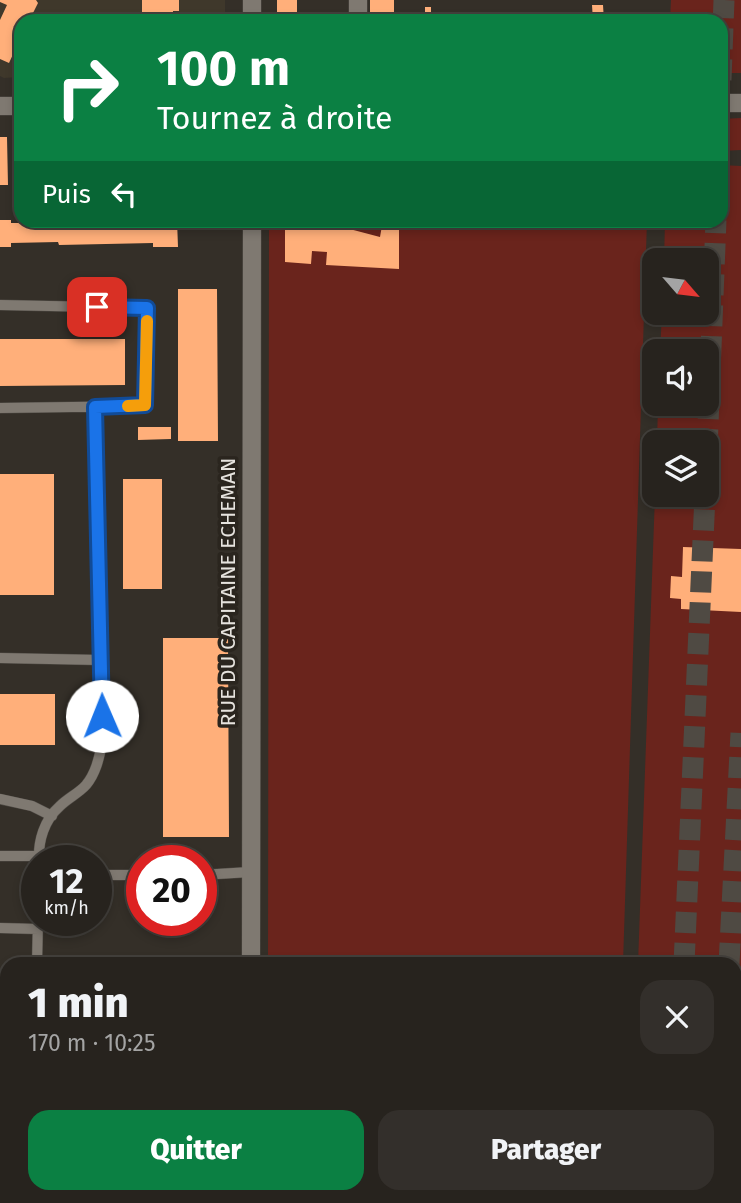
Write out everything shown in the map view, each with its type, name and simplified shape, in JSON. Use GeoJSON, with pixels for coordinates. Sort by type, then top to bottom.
{"type":"FeatureCollection","features":[{"type":"Feature","properties":{"kind":"street","name":"RUE DU CAPITAINE ECHEMAN"},"geometry":{"type":"LineString","coordinates":[[251,957],[252,228]]}},
{"type":"Feature","properties":{"kind":"lane"},"geometry":{"type":"LineString","coordinates":[[0,305],[147,308],[145,405],[0,408]]}},
{"type":"Feature","properties":{"kind":"lane"},"geometry":{"type":"LineString","coordinates":[[39,845],[58,807],[87,784],[99,760],[102,744],[95,407]]}},
{"type":"Feature","properties":{"kind":"lane"},"geometry":{"type":"LineString","coordinates":[[0,658],[100,660]]}},
{"type":"Feature","properties":{"kind":"lane"},"geometry":{"type":"LineString","coordinates":[[0,799],[32,806],[52,816]]}},
{"type":"Feature","properties":{"kind":"lane"},"geometry":{"type":"LineString","coordinates":[[0,856],[21,857]]}},
{"type":"Feature","properties":{"kind":"lane"},"geometry":{"type":"LineString","coordinates":[[217,873],[250,872]]}},
{"type":"Feature","properties":{"kind":"lane"},"geometry":{"type":"LineString","coordinates":[[0,929],[21,927]]}},
{"type":"Feature","properties":{"kind":"lane"},"geometry":{"type":"LineString","coordinates":[[37,957],[38,936]]}},
{"type":"Feature","properties":{"kind":"shaded area"},"geometry":{"type":"Polygon","coordinates":[[[0,0],[225,0],[225,12],[235,13],[14,14],[14,77],[0,76],[0,0]]]}},
{"type":"Feature","properties":{"kind":"shaded area"},"geometry":{"type":"Polygon","coordinates":[[[671,0],[741,0],[741,73],[728,73],[728,14],[670,14],[671,0]]]}},
{"type":"Feature","properties":{"kind":"shaded area"},"geometry":{"type":"Polygon","coordinates":[[[741,118],[741,150],[728,151],[728,119],[741,118]]]}},
{"type":"Feature","properties":{"kind":"shaded area"},"geometry":{"type":"Polygon","coordinates":[[[728,165],[741,166],[741,957],[638,957],[655,507],[719,507],[719,430],[657,430],[658,416],[719,416],[719,339],[661,339],[661,326],[719,326],[719,248],[664,248],[665,228],[728,228],[728,165]]]}},
{"type":"Feature","properties":{"kind":"shaded area"},"geometry":{"type":"Polygon","coordinates":[[[269,228],[647,228],[646,248],[642,248],[644,326],[623,957],[268,957],[269,228]]]}},
{"type":"Feature","properties":{"kind":"building"},"geometry":{"type":"Polygon","coordinates":[[[36,0],[38,3],[32,14],[14,14],[14,52],[9,63],[0,59],[0,20],[7,5],[0,2],[36,0]]]}},
{"type":"Feature","properties":{"kind":"building"},"geometry":{"type":"Polygon","coordinates":[[[142,0],[179,0],[179,11],[173,11],[173,14],[142,14],[142,0]]]}},
{"type":"Feature","properties":{"kind":"building"},"geometry":{"type":"Polygon","coordinates":[[[277,0],[297,0],[297,14],[277,14],[277,0]]]}},
{"type":"Feature","properties":{"kind":"building"},"geometry":{"type":"Polygon","coordinates":[[[370,0],[394,0],[394,14],[370,14],[370,0]]]}},
{"type":"Feature","properties":{"kind":"building"},"geometry":{"type":"Polygon","coordinates":[[[592,5],[603,5],[604,14],[593,14],[592,5]]]}},
{"type":"Feature","properties":{"kind":"building"},"geometry":{"type":"Polygon","coordinates":[[[425,7],[431,7],[431,14],[425,14],[425,7]]]}},
{"type":"Feature","properties":{"kind":"building"},"geometry":{"type":"Polygon","coordinates":[[[0,137],[7,137],[8,185],[0,185],[0,137]]]}},
{"type":"Feature","properties":{"kind":"building"},"geometry":{"type":"Polygon","coordinates":[[[0,220],[11,220],[14,228],[177,228],[178,247],[153,247],[153,243],[59,245],[58,242],[11,243],[11,247],[0,247],[0,220]]]}},
{"type":"Feature","properties":{"kind":"building"},"geometry":{"type":"Polygon","coordinates":[[[285,228],[346,228],[380,237],[382,228],[399,228],[399,269],[326,265],[327,252],[312,251],[311,264],[285,262],[285,228]]]}},
{"type":"Feature","properties":{"kind":"building"},"geometry":{"type":"Polygon","coordinates":[[[178,289],[217,289],[218,441],[178,441],[178,289]]]}},
{"type":"Feature","properties":{"kind":"building"},"geometry":{"type":"Polygon","coordinates":[[[0,339],[125,339],[125,385],[0,386],[0,339]]]}},
{"type":"Feature","properties":{"kind":"building"},"geometry":{"type":"Polygon","coordinates":[[[138,427],[171,427],[171,439],[138,440],[138,427]]]}},
{"type":"Feature","properties":{"kind":"building"},"geometry":{"type":"Polygon","coordinates":[[[0,474],[54,474],[54,595],[0,595],[0,474]]]}},
{"type":"Feature","properties":{"kind":"building"},"geometry":{"type":"Polygon","coordinates":[[[123,479],[162,479],[162,589],[123,589],[123,479]]]}},
{"type":"Feature","properties":{"kind":"building"},"geometry":{"type":"Polygon","coordinates":[[[683,547],[741,549],[741,612],[681,609],[681,599],[670,598],[671,576],[682,577],[683,547]]]}},
{"type":"Feature","properties":{"kind":"building"},"geometry":{"type":"Polygon","coordinates":[[[163,638],[228,638],[229,837],[163,837],[163,638]]]}},
{"type":"Feature","properties":{"kind":"building"},"geometry":{"type":"Polygon","coordinates":[[[0,694],[55,694],[55,745],[0,745],[0,694]]]}},
{"type":"Feature","properties":{"kind":"tunnel"},"geometry":{"type":"LineString","coordinates":[[723,14],[724,0]]}},
{"type":"Feature","properties":{"kind":"tunnel"},"geometry":{"type":"LineString","coordinates":[[708,430],[716,228]]}},
{"type":"Feature","properties":{"kind":"tunnel"},"geometry":{"type":"LineString","coordinates":[[684,957],[704,507]]}},
{"type":"Feature","properties":{"kind":"tunnel"},"geometry":{"type":"LineString","coordinates":[[729,957],[741,733]]}},
{"type":"Feature","properties":{"kind":"slow traffic"},"geometry":{"type":"LineString","coordinates":[[128,406],[145,405],[147,321]]}},
{"type":"Feature","properties":{"kind":"route"},"geometry":{"type":"LineString","coordinates":[[97,307],[147,308],[145,405],[95,407],[102,716]]}}]}
